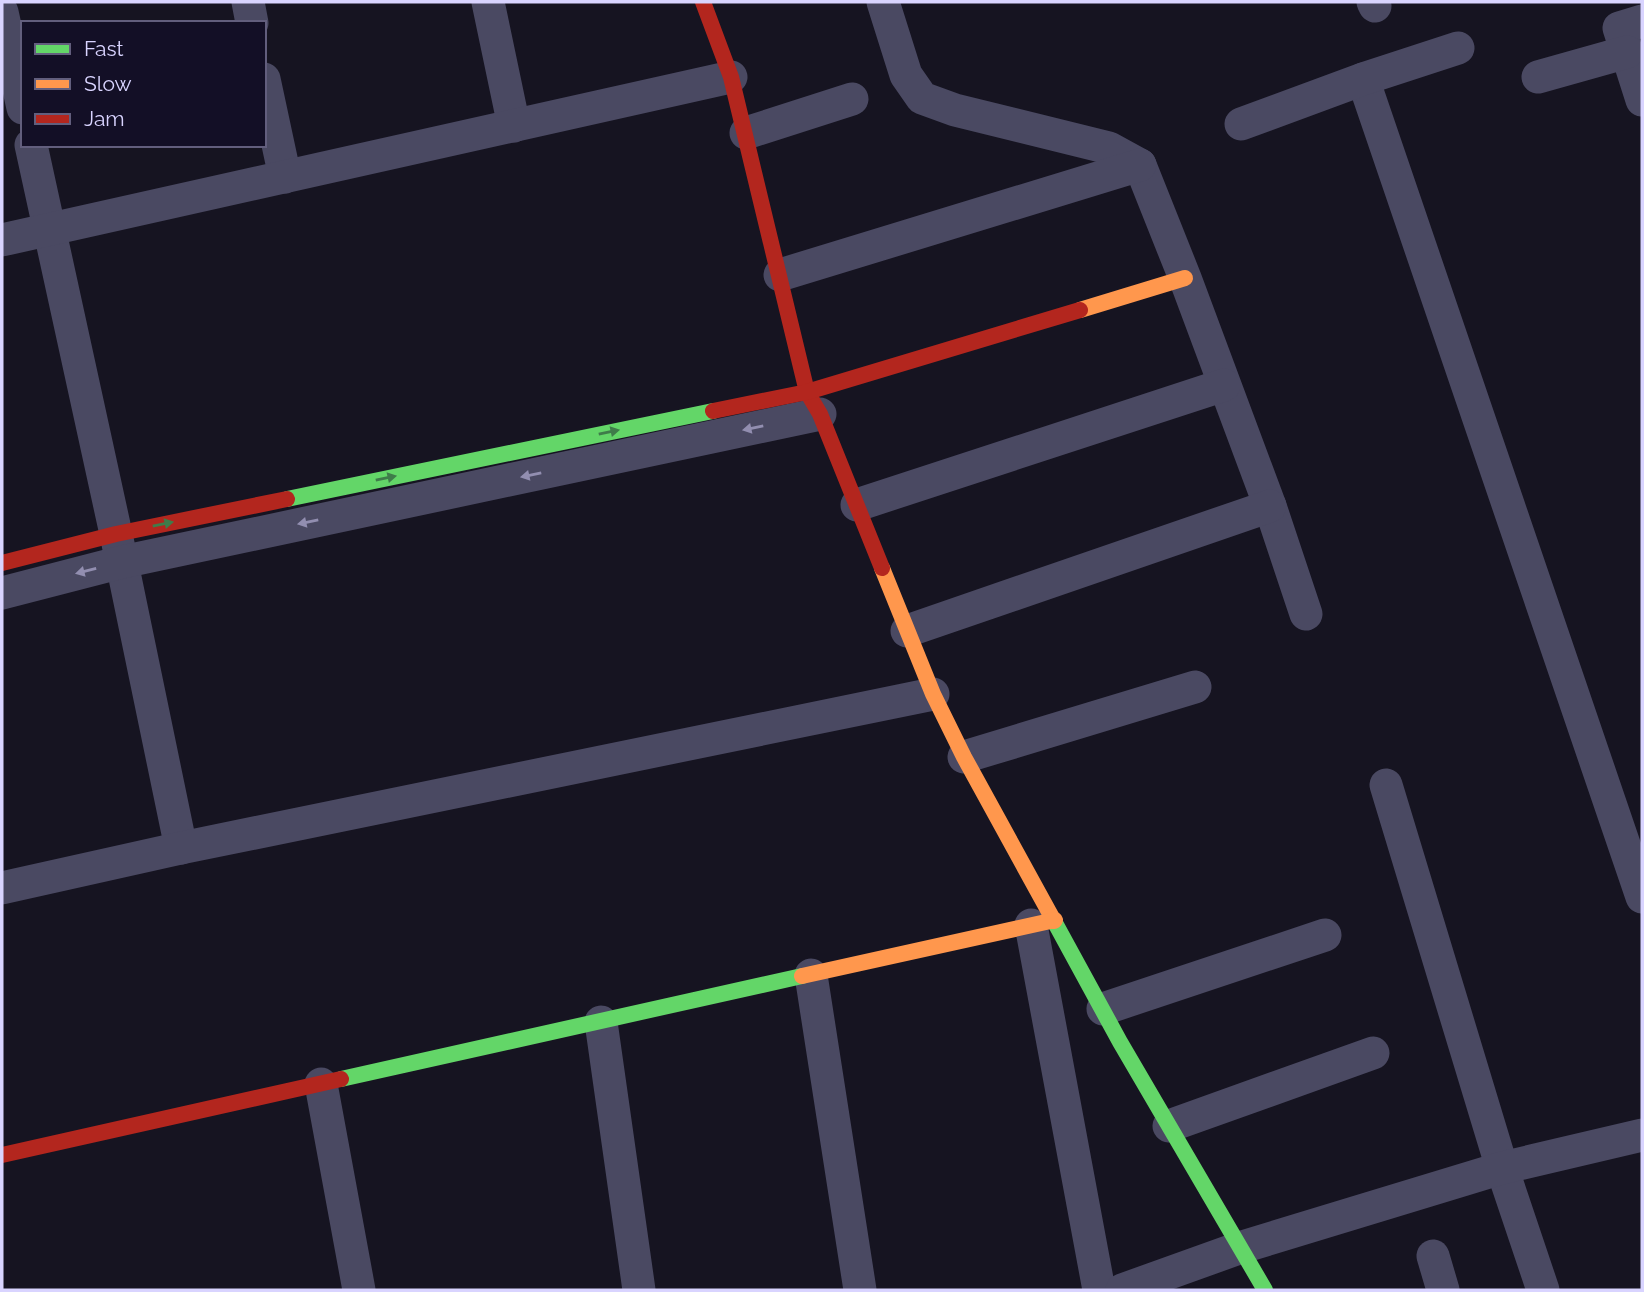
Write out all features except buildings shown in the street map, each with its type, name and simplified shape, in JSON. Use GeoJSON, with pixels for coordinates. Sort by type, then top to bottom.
{"type":"FeatureCollection","features":[{"type":"Feature","properties":{"kind":"street"},"geometry":{"type":"LineString","coordinates":[[248,2],[252,21]]}},
{"type":"Feature","properties":{"kind":"street"},"geometry":{"type":"LineString","coordinates":[[488,2],[514,126]]}},
{"type":"Feature","properties":{"kind":"street"},"geometry":{"type":"LineString","coordinates":[[703,2],[731,77],[814,403],[933,694],[1043,923],[1103,1009],[1265,1290]]}},
{"type":"Feature","properties":{"kind":"street"},"geometry":{"type":"LineString","coordinates":[[883,2],[906,75],[922,98],[955,110],[1109,148],[1140,165],[1270,506],[1306,614]]}},
{"type":"Feature","properties":{"kind":"street"},"geometry":{"type":"LineString","coordinates":[[2,12],[21,99]]}},
{"type":"Feature","properties":{"kind":"street"},"geometry":{"type":"LineString","coordinates":[[1538,77],[1625,26],[1642,100]]}},
{"type":"Feature","properties":{"kind":"street"},"geometry":{"type":"LineString","coordinates":[[1241,124],[1363,79],[1458,48]]}},
{"type":"Feature","properties":{"kind":"street"},"geometry":{"type":"LineString","coordinates":[[2,240],[731,77]]}},
{"type":"Feature","properties":{"kind":"street"},"geometry":{"type":"LineString","coordinates":[[1363,79],[1642,897]]}},
{"type":"Feature","properties":{"kind":"street"},"geometry":{"type":"LineString","coordinates":[[266,88],[285,177]]}},
{"type":"Feature","properties":{"kind":"street"},"geometry":{"type":"LineString","coordinates":[[746,133],[852,99]]}},
{"type":"Feature","properties":{"kind":"street"},"geometry":{"type":"LineString","coordinates":[[31,147],[181,848]]}},
{"type":"Feature","properties":{"kind":"street"},"geometry":{"type":"LineString","coordinates":[[780,275],[1140,165]]}},
{"type":"Feature","properties":{"kind":"street"},"geometry":{"type":"LineString","coordinates":[[2,563],[119,548],[814,403],[1185,278]]}},
{"type":"Feature","properties":{"kind":"street"},"geometry":{"type":"LineString","coordinates":[[857,505],[1224,385]]}},
{"type":"Feature","properties":{"kind":"street"},"geometry":{"type":"LineString","coordinates":[[906,631],[1270,506]]}},
{"type":"Feature","properties":{"kind":"street"},"geometry":{"type":"LineString","coordinates":[[2,593],[119,548]]}},
{"type":"Feature","properties":{"kind":"street"},"geometry":{"type":"LineString","coordinates":[[964,757],[1195,687]]}},
{"type":"Feature","properties":{"kind":"street"},"geometry":{"type":"LineString","coordinates":[[2,888],[181,848],[933,694]]}},
{"type":"Feature","properties":{"kind":"street"},"geometry":{"type":"LineString","coordinates":[[1386,785],[1502,1168],[1543,1290]]}},
{"type":"Feature","properties":{"kind":"street"},"geometry":{"type":"LineString","coordinates":[[2,1156],[1043,923]]}},
{"type":"Feature","properties":{"kind":"street"},"geometry":{"type":"LineString","coordinates":[[1043,923],[1099,1290]]}},
{"type":"Feature","properties":{"kind":"street"},"geometry":{"type":"LineString","coordinates":[[1103,1009],[1325,935]]}},
{"type":"Feature","properties":{"kind":"street"},"geometry":{"type":"LineString","coordinates":[[811,975],[860,1290]]}},
{"type":"Feature","properties":{"kind":"street"},"geometry":{"type":"LineString","coordinates":[[601,1022],[639,1290]]}},
{"type":"Feature","properties":{"kind":"street"},"geometry":{"type":"LineString","coordinates":[[1169,1126],[1373,1054]]}},
{"type":"Feature","properties":{"kind":"street"},"geometry":{"type":"LineString","coordinates":[[321,1084],[359,1290]]}},
{"type":"Feature","properties":{"kind":"street"},"geometry":{"type":"LineString","coordinates":[[1122,1290],[1239,1248],[1502,1168],[1642,1135]]}},
{"type":"Feature","properties":{"kind":"street"},"geometry":{"type":"LineString","coordinates":[[1433,1256],[1443,1290]]}},
{"type":"Feature","properties":{"kind":"traffic: fast"},"geometry":{"type":"LineString","coordinates":[[287,499],[713,411]]}},
{"type":"Feature","properties":{"kind":"traffic: fast"},"geometry":{"type":"LineString","coordinates":[[1054,921],[1120,1042],[1265,1290]]}},
{"type":"Feature","properties":{"kind":"traffic: fast"},"geometry":{"type":"LineString","coordinates":[[341,1079],[802,976]]}},
{"type":"Feature","properties":{"kind":"traffic: slow"},"geometry":{"type":"LineString","coordinates":[[1080,310],[1185,278]]}},
{"type":"Feature","properties":{"kind":"traffic: slow"},"geometry":{"type":"LineString","coordinates":[[882,568],[933,694],[964,757],[1054,921]]}},
{"type":"Feature","properties":{"kind":"traffic: slow"},"geometry":{"type":"LineString","coordinates":[[802,976],[1055,920]]}},
{"type":"Feature","properties":{"kind":"traffic: jam"},"geometry":{"type":"LineString","coordinates":[[703,2],[731,77],[807,392],[820,414],[882,568]]}},
{"type":"Feature","properties":{"kind":"traffic: jam"},"geometry":{"type":"LineString","coordinates":[[713,411],[807,392],[1080,310]]}},
{"type":"Feature","properties":{"kind":"traffic: jam"},"geometry":{"type":"LineString","coordinates":[[2,563],[116,534],[287,499]]}},
{"type":"Feature","properties":{"kind":"traffic: jam"},"geometry":{"type":"LineString","coordinates":[[2,1155],[341,1079]]}}]}
